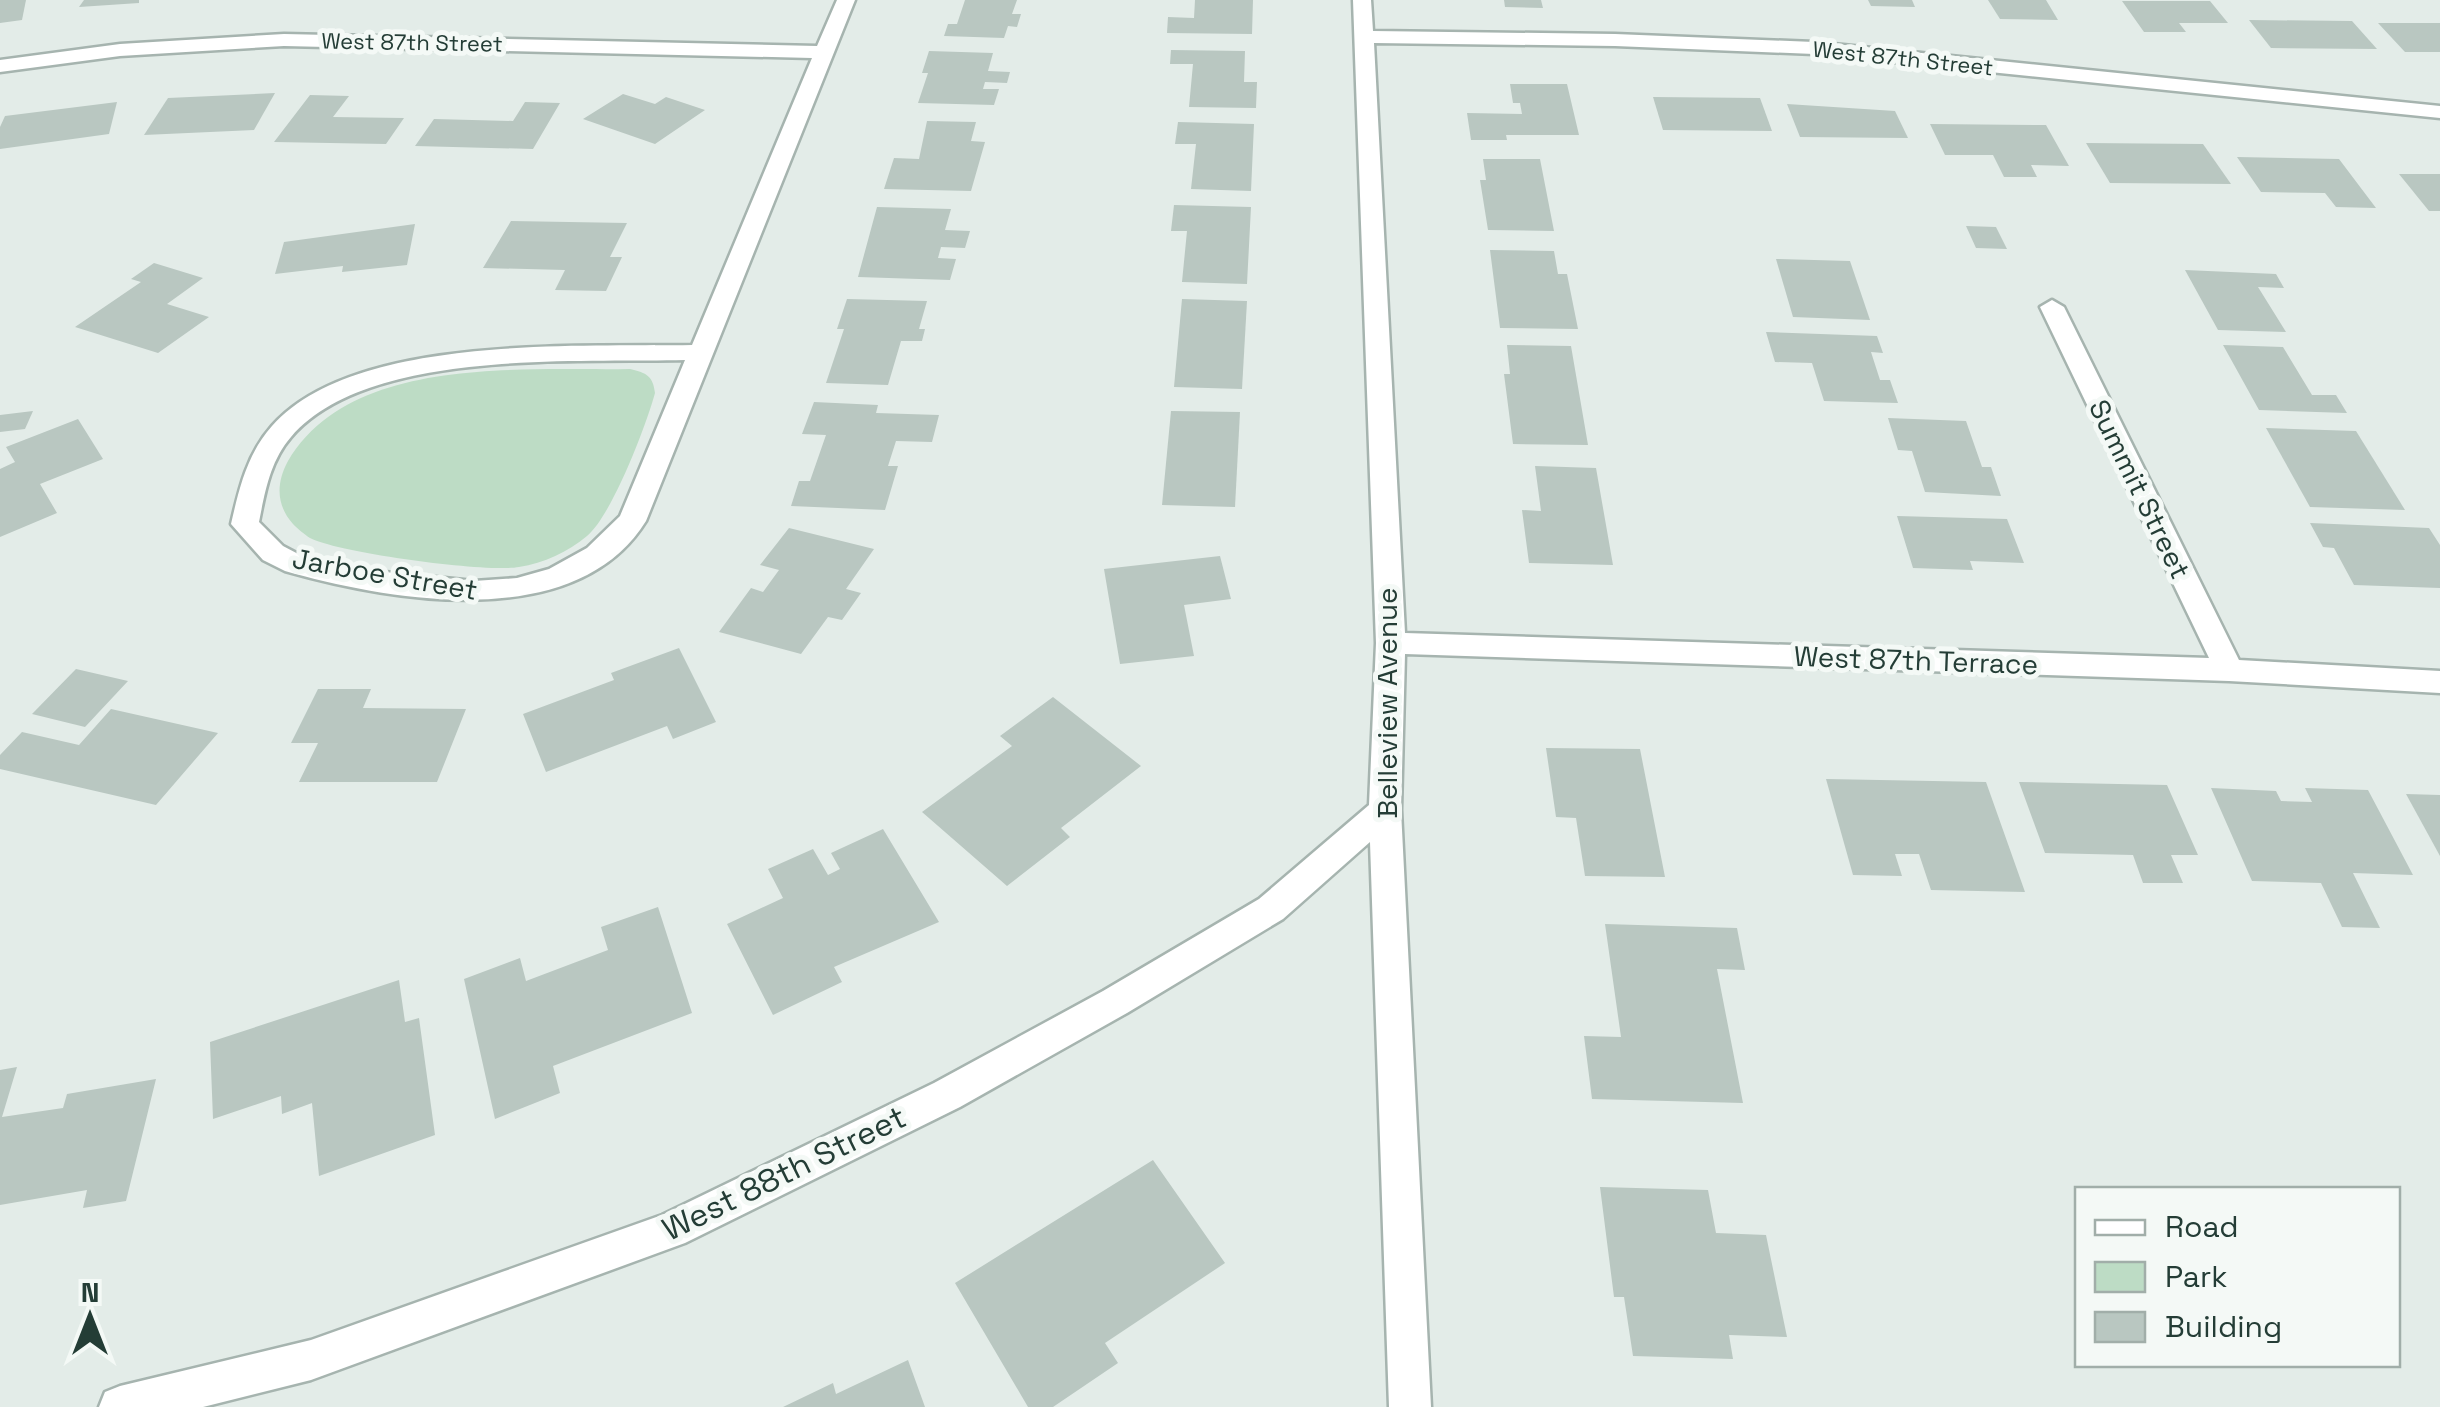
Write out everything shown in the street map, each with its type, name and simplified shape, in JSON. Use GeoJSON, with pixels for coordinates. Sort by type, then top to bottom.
{"type":"FeatureCollection","features":[{"type":"Feature","properties":{"kind":"street","name":"Jarboe Street"},"geometry":{"type":"LineString","coordinates":[[701,352],[460,358],[370,378],[325,398],[294,420],[267,448],[252,479],[245,524],[273,552],[295,564],[456,592],[512,590],[559,578],[581,568],[614,543],[632,521],[846,0]]}},
{"type":"Feature","properties":{"kind":"street","name":"Belleview Avenue"},"geometry":{"type":"LineString","coordinates":[[1362,0],[1391,643],[1385,810],[1410,1407]]}},
{"type":"Feature","properties":{"kind":"street","name":"West 87th Street"},"geometry":{"type":"LineString","coordinates":[[1364,37],[1615,40],[1814,48],[2440,112]]}},
{"type":"Feature","properties":{"kind":"street","name":"West 87th Street"},"geometry":{"type":"LineString","coordinates":[[0,66],[120,50],[284,40],[824,52]]}},
{"type":"Feature","properties":{"kind":"street","name":"Summit Street"},"geometry":{"type":"LineString","coordinates":[[2052,308],[2229,670]]}},
{"type":"Feature","properties":{"kind":"street","name":"West 87th Terrace"},"geometry":{"type":"LineString","coordinates":[[1391,643],[2229,670],[2440,682]]}},
{"type":"Feature","properties":{"kind":"street","name":"West 88th Street"},"geometry":{"type":"LineString","coordinates":[[120,1407],[312,1360],[670,1230],[947,1095],[1115,1002],[1271,909],[1385,810]]}},
{"type":"Feature","properties":{"kind":"green space"},"geometry":{"type":"Polygon","coordinates":[[[540,369],[630,369],[648,376],[655,393],[627,469],[597,525],[580,542],[546,560],[519,567],[477,567],[350,550],[310,538],[283,509],[280,486],[288,461],[316,426],[353,402],[396,385],[442,376],[540,369]]]}},
{"type":"Feature","properties":{"kind":"building"},"geometry":{"type":"Polygon","coordinates":[[[0,0],[26,0],[22,20],[0,23],[0,0]]]}},
{"type":"Feature","properties":{"kind":"building"},"geometry":{"type":"Polygon","coordinates":[[[84,0],[139,0],[139,3],[79,7],[84,0]]]}},
{"type":"Feature","properties":{"kind":"building"},"geometry":{"type":"Polygon","coordinates":[[[965,0],[1017,0],[1012,14],[1021,14],[1017,27],[1008,26],[1004,38],[944,36],[948,24],[957,24],[965,0]]]}},
{"type":"Feature","properties":{"kind":"building"},"geometry":{"type":"Polygon","coordinates":[[[1195,0],[1253,0],[1252,34],[1167,33],[1168,17],[1194,18],[1195,0]]]}},
{"type":"Feature","properties":{"kind":"building"},"geometry":{"type":"Polygon","coordinates":[[[1504,0],[1541,0],[1543,8],[1505,7],[1504,0]]]}},
{"type":"Feature","properties":{"kind":"building"},"geometry":{"type":"Polygon","coordinates":[[[1868,0],[1912,0],[1915,7],[1871,6],[1868,0]]]}},
{"type":"Feature","properties":{"kind":"building"},"geometry":{"type":"Polygon","coordinates":[[[1988,0],[2046,0],[2058,20],[2000,19],[1988,0]]]}},
{"type":"Feature","properties":{"kind":"building"},"geometry":{"type":"Polygon","coordinates":[[[2122,1],[2210,1],[2228,23],[2179,23],[2186,32],[2144,32],[2122,1]]]}},
{"type":"Feature","properties":{"kind":"building"},"geometry":{"type":"Polygon","coordinates":[[[2249,20],[2352,21],[2377,49],[2271,48],[2249,20]]]}},
{"type":"Feature","properties":{"kind":"building"},"geometry":{"type":"Polygon","coordinates":[[[2378,23],[2440,23],[2440,52],[2405,52],[2378,23]]]}},
{"type":"Feature","properties":{"kind":"building"},"geometry":{"type":"Polygon","coordinates":[[[1171,50],[1245,51],[1244,82],[1257,82],[1256,108],[1189,107],[1193,64],[1170,64],[1171,50]]]}},
{"type":"Feature","properties":{"kind":"building"},"geometry":{"type":"Polygon","coordinates":[[[929,51],[993,53],[988,71],[1010,72],[1007,83],[985,82],[983,89],[999,89],[994,105],[918,103],[928,73],[922,73],[929,51]]]}},
{"type":"Feature","properties":{"kind":"building"},"geometry":{"type":"Polygon","coordinates":[[[1510,84],[1567,84],[1579,135],[1506,135],[1507,140],[1471,140],[1467,113],[1522,114],[1520,103],[1513,103],[1510,84]]]}},
{"type":"Feature","properties":{"kind":"building"},"geometry":{"type":"Polygon","coordinates":[[[275,93],[254,130],[144,135],[168,98],[275,93]]]}},
{"type":"Feature","properties":{"kind":"building"},"geometry":{"type":"Polygon","coordinates":[[[623,94],[655,104],[666,97],[705,110],[655,144],[583,119],[623,94]]]}},
{"type":"Feature","properties":{"kind":"building"},"geometry":{"type":"Polygon","coordinates":[[[310,95],[349,96],[333,117],[404,118],[386,144],[274,142],[310,95]]]}},
{"type":"Feature","properties":{"kind":"building"},"geometry":{"type":"Polygon","coordinates":[[[1653,97],[1760,98],[1772,131],[1663,130],[1653,97]]]}},
{"type":"Feature","properties":{"kind":"building"},"geometry":{"type":"Polygon","coordinates":[[[117,102],[109,134],[0,149],[0,127],[5,116],[117,102]]]}},
{"type":"Feature","properties":{"kind":"building"},"geometry":{"type":"Polygon","coordinates":[[[525,102],[560,103],[533,149],[415,146],[434,119],[513,121],[525,102]]]}},
{"type":"Feature","properties":{"kind":"building"},"geometry":{"type":"Polygon","coordinates":[[[1787,104],[1895,111],[1908,138],[1800,137],[1787,104]]]}},
{"type":"Feature","properties":{"kind":"building"},"geometry":{"type":"Polygon","coordinates":[[[927,121],[976,122],[971,141],[985,142],[971,191],[884,189],[894,158],[919,159],[927,121]]]}},
{"type":"Feature","properties":{"kind":"building"},"geometry":{"type":"Polygon","coordinates":[[[1178,122],[1254,124],[1251,191],[1191,189],[1196,144],[1175,144],[1178,122]]]}},
{"type":"Feature","properties":{"kind":"building"},"geometry":{"type":"Polygon","coordinates":[[[1930,124],[2046,125],[2069,166],[2031,165],[2037,177],[2004,177],[1993,155],[1945,155],[1930,124]]]}},
{"type":"Feature","properties":{"kind":"building"},"geometry":{"type":"Polygon","coordinates":[[[2086,143],[2203,144],[2231,184],[2110,183],[2086,143]]]}},
{"type":"Feature","properties":{"kind":"building"},"geometry":{"type":"Polygon","coordinates":[[[2237,157],[2339,159],[2376,208],[2336,207],[2325,193],[2261,192],[2237,157]]]}},
{"type":"Feature","properties":{"kind":"building"},"geometry":{"type":"Polygon","coordinates":[[[1483,159],[1540,159],[1554,231],[1488,230],[1480,180],[1486,180],[1483,159]]]}},
{"type":"Feature","properties":{"kind":"building"},"geometry":{"type":"Polygon","coordinates":[[[2399,174],[2440,174],[2440,211],[2429,211],[2399,174]]]}},
{"type":"Feature","properties":{"kind":"building"},"geometry":{"type":"Polygon","coordinates":[[[1174,205],[1251,207],[1247,284],[1182,282],[1187,231],[1171,231],[1174,205]]]}},
{"type":"Feature","properties":{"kind":"building"},"geometry":{"type":"Polygon","coordinates":[[[877,207],[951,209],[945,230],[970,231],[965,248],[941,247],[938,258],[956,259],[950,280],[858,277],[877,207]]]}},
{"type":"Feature","properties":{"kind":"building"},"geometry":{"type":"Polygon","coordinates":[[[511,221],[627,223],[610,257],[622,257],[606,291],[555,290],[565,270],[483,268],[511,221]]]}},
{"type":"Feature","properties":{"kind":"building"},"geometry":{"type":"Polygon","coordinates":[[[415,224],[407,265],[342,272],[343,266],[275,274],[284,242],[415,224]]]}},
{"type":"Feature","properties":{"kind":"building"},"geometry":{"type":"Polygon","coordinates":[[[1966,226],[1996,227],[2007,249],[1976,248],[1966,226]]]}},
{"type":"Feature","properties":{"kind":"building"},"geometry":{"type":"Polygon","coordinates":[[[1490,250],[1554,251],[1558,274],[1567,274],[1578,329],[1500,328],[1490,250]]]}},
{"type":"Feature","properties":{"kind":"building"},"geometry":{"type":"Polygon","coordinates":[[[1776,259],[1850,261],[1870,320],[1793,317],[1776,259]]]}},
{"type":"Feature","properties":{"kind":"building"},"geometry":{"type":"Polygon","coordinates":[[[154,263],[203,278],[167,304],[209,317],[158,353],[75,327],[141,282],[131,279],[154,263]]]}},
{"type":"Feature","properties":{"kind":"building"},"geometry":{"type":"Polygon","coordinates":[[[2185,270],[2276,274],[2284,288],[2258,287],[2286,332],[2218,330],[2185,270]]]}},
{"type":"Feature","properties":{"kind":"building"},"geometry":{"type":"Polygon","coordinates":[[[847,299],[927,301],[919,329],[925,329],[922,341],[901,341],[888,385],[826,383],[844,329],[837,329],[847,299]]]}},
{"type":"Feature","properties":{"kind":"building"},"geometry":{"type":"Polygon","coordinates":[[[1182,299],[1247,301],[1242,389],[1174,387],[1182,299]]]}},
{"type":"Feature","properties":{"kind":"building"},"geometry":{"type":"Polygon","coordinates":[[[1766,332],[1877,336],[1883,353],[1871,352],[1880,380],[1890,380],[1898,403],[1824,401],[1812,363],[1775,362],[1766,332]]]}},
{"type":"Feature","properties":{"kind":"building"},"geometry":{"type":"Polygon","coordinates":[[[1507,345],[1571,346],[1588,445],[1513,444],[1504,374],[1510,374],[1507,345]]]}},
{"type":"Feature","properties":{"kind":"building"},"geometry":{"type":"Polygon","coordinates":[[[2223,345],[2283,347],[2312,395],[2336,395],[2347,413],[2259,410],[2223,345]]]}},
{"type":"Feature","properties":{"kind":"building"},"geometry":{"type":"Polygon","coordinates":[[[814,402],[878,405],[876,413],[939,415],[932,442],[896,441],[888,466],[898,466],[885,510],[791,506],[799,481],[810,481],[826,435],[802,434],[814,402]]]}},
{"type":"Feature","properties":{"kind":"building"},"geometry":{"type":"Polygon","coordinates":[[[33,411],[25,429],[0,432],[0,415],[33,411]]]}},
{"type":"Feature","properties":{"kind":"building"},"geometry":{"type":"Polygon","coordinates":[[[1171,411],[1240,412],[1235,507],[1162,505],[1171,411]]]}},
{"type":"Feature","properties":{"kind":"building"},"geometry":{"type":"Polygon","coordinates":[[[1888,418],[1966,421],[1982,467],[1991,467],[2001,496],[1925,492],[1912,451],[1898,450],[1888,418]]]}},
{"type":"Feature","properties":{"kind":"building"},"geometry":{"type":"Polygon","coordinates":[[[78,419],[103,459],[40,484],[57,513],[0,537],[0,469],[15,462],[6,447],[78,419]]]}},
{"type":"Feature","properties":{"kind":"building"},"geometry":{"type":"Polygon","coordinates":[[[2266,428],[2356,431],[2405,510],[2310,507],[2266,428]]]}},
{"type":"Feature","properties":{"kind":"building"},"geometry":{"type":"Polygon","coordinates":[[[1535,466],[1596,468],[1613,565],[1529,563],[1522,510],[1541,511],[1535,466]]]}},
{"type":"Feature","properties":{"kind":"building"},"geometry":{"type":"Polygon","coordinates":[[[1897,516],[2007,519],[2024,563],[1970,561],[1973,570],[1913,568],[1897,516]]]}},
{"type":"Feature","properties":{"kind":"building"},"geometry":{"type":"Polygon","coordinates":[[[2310,523],[2429,528],[2440,545],[2440,588],[2354,585],[2334,548],[2323,547],[2310,523]]]}},
{"type":"Feature","properties":{"kind":"building"},"geometry":{"type":"Polygon","coordinates":[[[789,528],[874,549],[846,589],[861,593],[842,620],[828,617],[801,654],[719,632],[751,588],[763,592],[779,570],[760,565],[789,528]]]}},
{"type":"Feature","properties":{"kind":"building"},"geometry":{"type":"Polygon","coordinates":[[[1220,556],[1231,599],[1184,605],[1194,656],[1120,664],[1104,569],[1220,556]]]}},
{"type":"Feature","properties":{"kind":"building"},"geometry":{"type":"Polygon","coordinates":[[[679,648],[716,722],[673,739],[667,726],[546,772],[523,714],[614,680],[611,673],[679,648]]]}},
{"type":"Feature","properties":{"kind":"building"},"geometry":{"type":"Polygon","coordinates":[[[76,669],[128,681],[85,727],[32,714],[76,669]]]}},
{"type":"Feature","properties":{"kind":"building"},"geometry":{"type":"Polygon","coordinates":[[[318,689],[371,689],[363,708],[466,709],[437,782],[299,782],[318,743],[291,743],[318,689]]]}},
{"type":"Feature","properties":{"kind":"building"},"geometry":{"type":"Polygon","coordinates":[[[1053,697],[1141,766],[1061,828],[1070,837],[1007,886],[922,812],[1012,746],[1000,736],[1053,697]]]}},
{"type":"Feature","properties":{"kind":"building"},"geometry":{"type":"Polygon","coordinates":[[[111,709],[218,733],[156,805],[0,769],[0,755],[22,732],[79,745],[111,709]]]}},
{"type":"Feature","properties":{"kind":"building"},"geometry":{"type":"Polygon","coordinates":[[[1546,748],[1640,749],[1665,877],[1585,876],[1576,818],[1556,817],[1546,748]]]}},
{"type":"Feature","properties":{"kind":"building"},"geometry":{"type":"Polygon","coordinates":[[[1826,779],[1986,782],[2025,892],[1931,890],[1919,854],[1895,854],[1902,876],[1853,875],[1826,779]]]}},
{"type":"Feature","properties":{"kind":"building"},"geometry":{"type":"Polygon","coordinates":[[[2019,782],[2167,785],[2198,855],[2171,855],[2183,883],[2143,883],[2133,855],[2045,853],[2019,782]]]}},
{"type":"Feature","properties":{"kind":"building"},"geometry":{"type":"Polygon","coordinates":[[[2211,788],[2276,791],[2281,801],[2312,802],[2305,788],[2368,790],[2413,875],[2353,873],[2380,928],[2342,927],[2321,883],[2252,881],[2211,788]]]}},
{"type":"Feature","properties":{"kind":"building"},"geometry":{"type":"Polygon","coordinates":[[[2406,794],[2440,795],[2440,856],[2406,794]]]}},
{"type":"Feature","properties":{"kind":"building"},"geometry":{"type":"Polygon","coordinates":[[[883,829],[939,922],[834,967],[842,982],[773,1015],[727,924],[783,898],[768,869],[813,849],[828,875],[840,869],[831,853],[883,829]]]}},
{"type":"Feature","properties":{"kind":"building"},"geometry":{"type":"Polygon","coordinates":[[[658,907],[692,1013],[553,1066],[560,1093],[495,1119],[464,979],[520,958],[526,981],[608,950],[601,927],[658,907]]]}},
{"type":"Feature","properties":{"kind":"building"},"geometry":{"type":"Polygon","coordinates":[[[1605,924],[1737,928],[1745,970],[1717,969],[1743,1103],[1592,1099],[1584,1036],[1621,1037],[1605,924]]]}},
{"type":"Feature","properties":{"kind":"building"},"geometry":{"type":"Polygon","coordinates":[[[399,980],[405,1022],[419,1018],[435,1135],[319,1176],[312,1103],[282,1114],[281,1096],[213,1119],[210,1042],[399,980]]]}},
{"type":"Feature","properties":{"kind":"building"},"geometry":{"type":"Polygon","coordinates":[[[17,1067],[2,1117],[63,1108],[67,1094],[156,1079],[126,1201],[83,1208],[87,1190],[0,1205],[0,1070],[17,1067]]]}},
{"type":"Feature","properties":{"kind":"building"},"geometry":{"type":"Polygon","coordinates":[[[1153,1160],[1225,1263],[1105,1343],[1118,1363],[1053,1407],[1028,1407],[955,1283],[1153,1160]]]}},
{"type":"Feature","properties":{"kind":"building"},"geometry":{"type":"Polygon","coordinates":[[[1600,1187],[1708,1190],[1716,1233],[1766,1235],[1787,1337],[1729,1335],[1733,1359],[1633,1356],[1624,1297],[1614,1297],[1600,1187]]]}},
{"type":"Feature","properties":{"kind":"building"},"geometry":{"type":"Polygon","coordinates":[[[908,1360],[925,1407],[783,1407],[833,1383],[836,1394],[908,1360]]]}}]}
